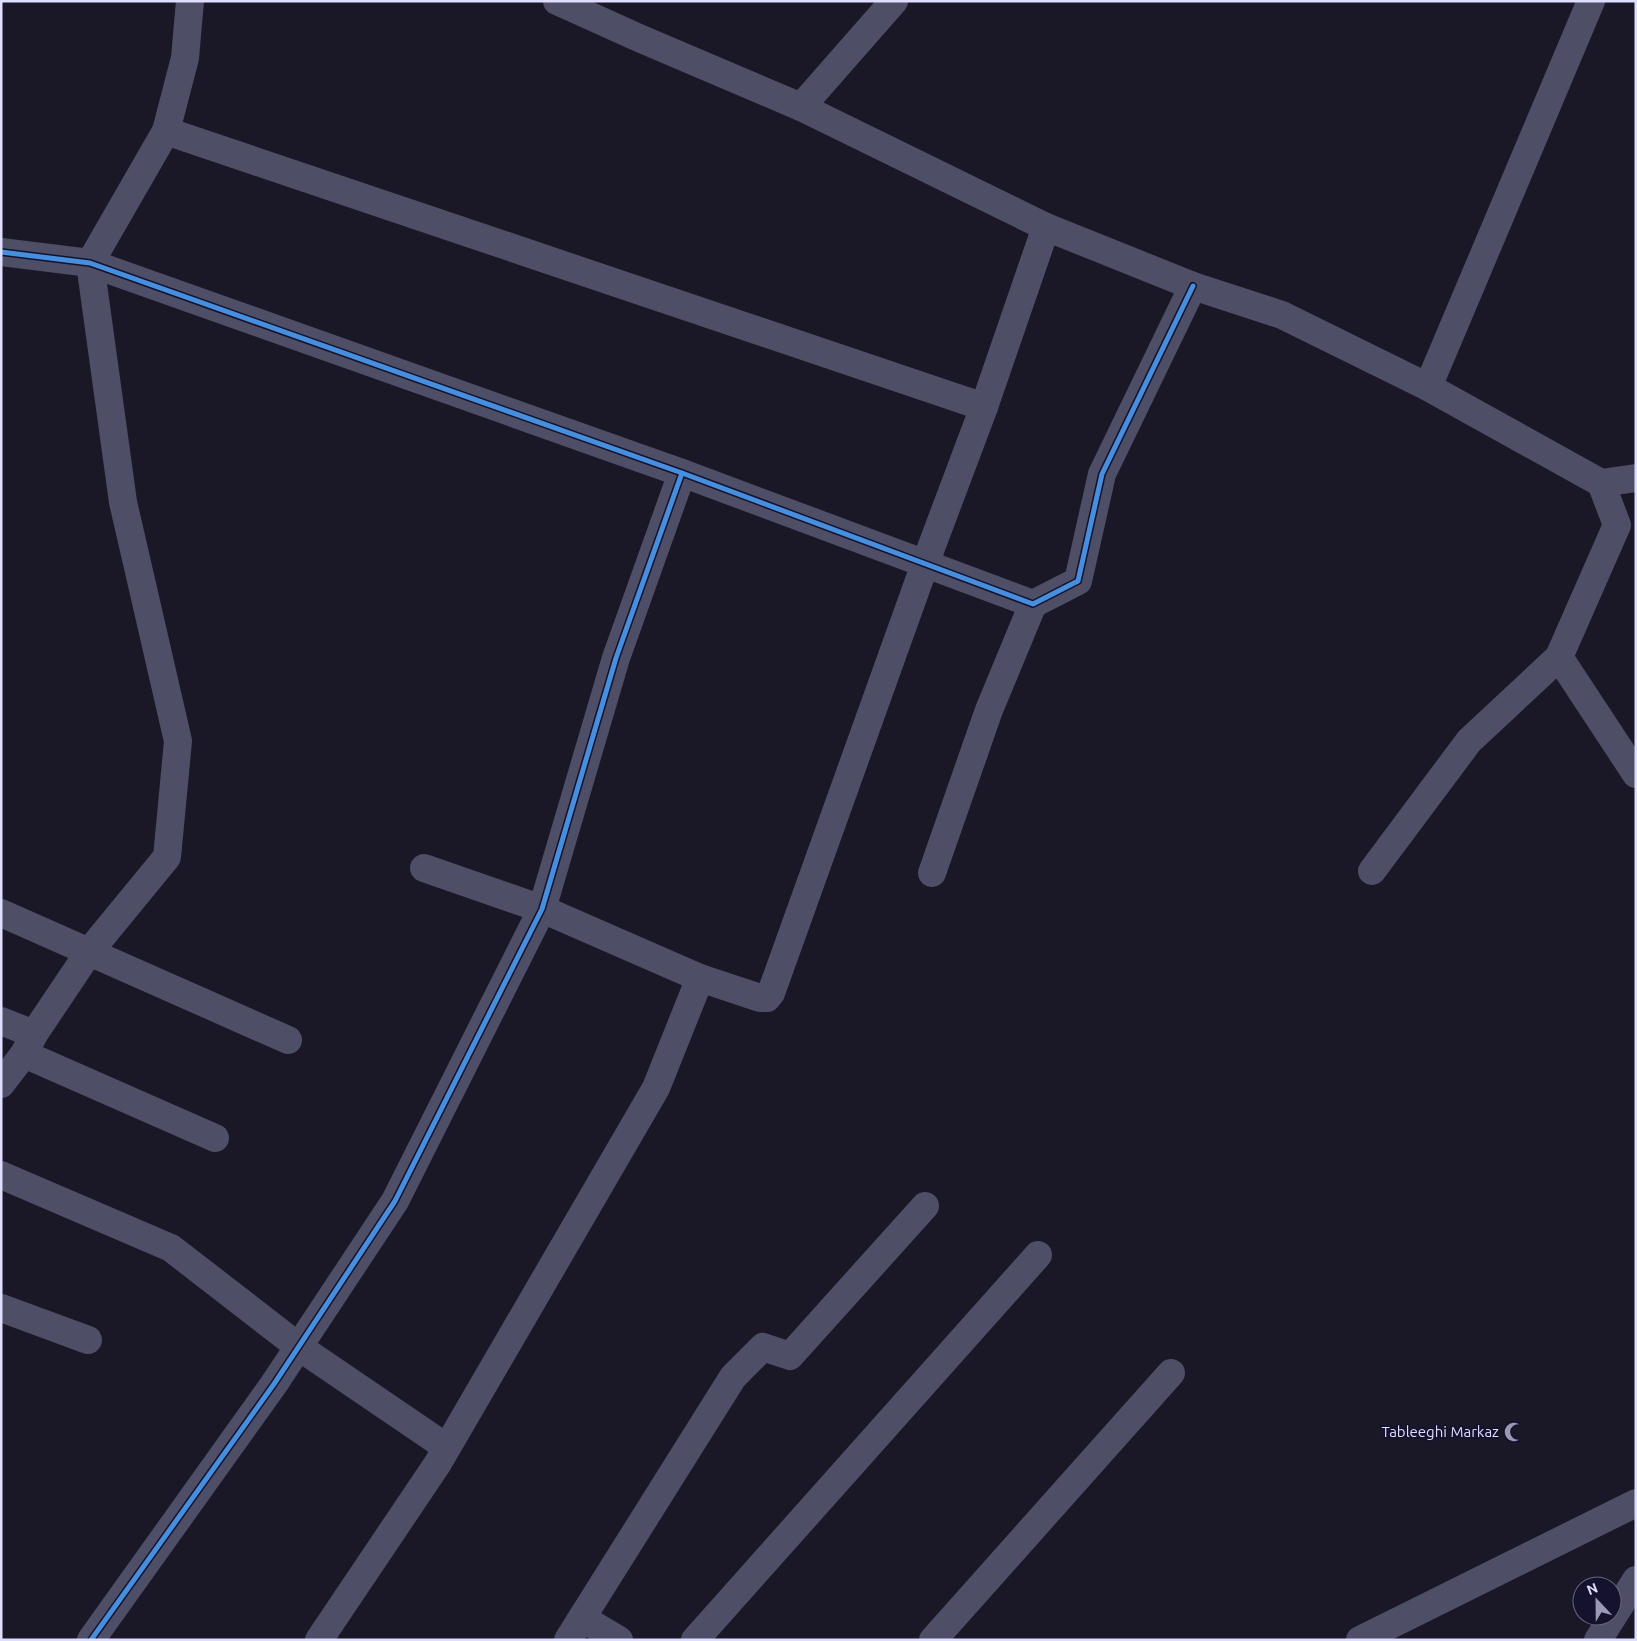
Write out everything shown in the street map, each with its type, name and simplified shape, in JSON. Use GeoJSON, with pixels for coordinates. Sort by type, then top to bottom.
{"type":"FeatureCollection","features":[{"type":"Feature","properties":{"kind":"street"},"geometry":{"type":"LineString","coordinates":[[1,1084],[89,952],[167,857],[178,741],[123,502],[90,263],[166,131],[185,58],[190,1]]}},
{"type":"Feature","properties":{"kind":"street"},"geometry":{"type":"LineString","coordinates":[[557,1],[639,38],[801,106],[1046,227],[1193,286],[1282,315],[1428,387],[1601,483],[1636,478]]}},
{"type":"Feature","properties":{"kind":"street"},"geometry":{"type":"LineString","coordinates":[[801,106],[894,1]]}},
{"type":"Feature","properties":{"kind":"street"},"geometry":{"type":"LineString","coordinates":[[1428,387],[1591,1]]}},
{"type":"Feature","properties":{"kind":"street"},"geometry":{"type":"LineString","coordinates":[[166,131],[984,407]]}},
{"type":"Feature","properties":{"kind":"street"},"geometry":{"type":"LineString","coordinates":[[424,868],[542,909],[700,978],[760,998],[767,998],[984,407],[1046,227]]}},
{"type":"Feature","properties":{"kind":"street"},"geometry":{"type":"LineString","coordinates":[[1,252],[90,263],[682,473],[1033,604]]}},
{"type":"Feature","properties":{"kind":"street"},"geometry":{"type":"LineString","coordinates":[[932,874],[989,710],[1033,604],[1078,581],[1102,474],[1193,286]]}},
{"type":"Feature","properties":{"kind":"street"},"geometry":{"type":"LineString","coordinates":[[91,1640],[269,1392],[395,1201],[542,909],[616,658],[682,473]]}},
{"type":"Feature","properties":{"kind":"street"},"geometry":{"type":"LineString","coordinates":[[1372,871],[1470,741],[1559,657],[1618,524],[1601,483]]}},
{"type":"Feature","properties":{"kind":"street"},"geometry":{"type":"LineString","coordinates":[[1559,657],[1636,774]]}},
{"type":"Feature","properties":{"kind":"street"},"geometry":{"type":"LineString","coordinates":[[1,913],[288,1040]]}},
{"type":"Feature","properties":{"kind":"street"},"geometry":{"type":"LineString","coordinates":[[320,1640],[438,1463],[656,1088],[700,978]]}},
{"type":"Feature","properties":{"kind":"street"},"geometry":{"type":"LineString","coordinates":[[1,1022],[29,1044],[215,1138]]}},
{"type":"Feature","properties":{"kind":"street"},"geometry":{"type":"LineString","coordinates":[[1,1175],[171,1248],[299,1347],[446,1448]]}},
{"type":"Feature","properties":{"kind":"street"},"geometry":{"type":"LineString","coordinates":[[620,1640],[575,1629],[733,1377],[763,1347],[790,1356],[926,1206]]}},
{"type":"Feature","properties":{"kind":"street"},"geometry":{"type":"LineString","coordinates":[[695,1640],[1038,1255]]}},
{"type":"Feature","properties":{"kind":"street"},"geometry":{"type":"LineString","coordinates":[[1,1308],[88,1340]]}},
{"type":"Feature","properties":{"kind":"street"},"geometry":{"type":"LineString","coordinates":[[933,1640],[1171,1373]]}},
{"type":"Feature","properties":{"kind":"street"},"geometry":{"type":"LineString","coordinates":[[1360,1640],[1636,1502]]}},
{"type":"Feature","properties":{"kind":"street"},"geometry":{"type":"LineString","coordinates":[[1598,1640],[1636,1580]]}},
{"type":"Feature","properties":{"kind":"cycle path"},"geometry":{"type":"LineString","coordinates":[[1,252],[90,263],[682,473],[1033,604],[1078,581],[1102,474],[1193,286]]}},
{"type":"Feature","properties":{"kind":"cycle path"},"geometry":{"type":"LineString","coordinates":[[91,1640],[274,1384],[395,1201],[542,909],[616,658],[682,473]]}},
{"type":"Feature","properties":{"kind":"place","name":"Tableeghi Markaz"},"geometry":{"type":"Point","coordinates":[1514,1432]}}]}
